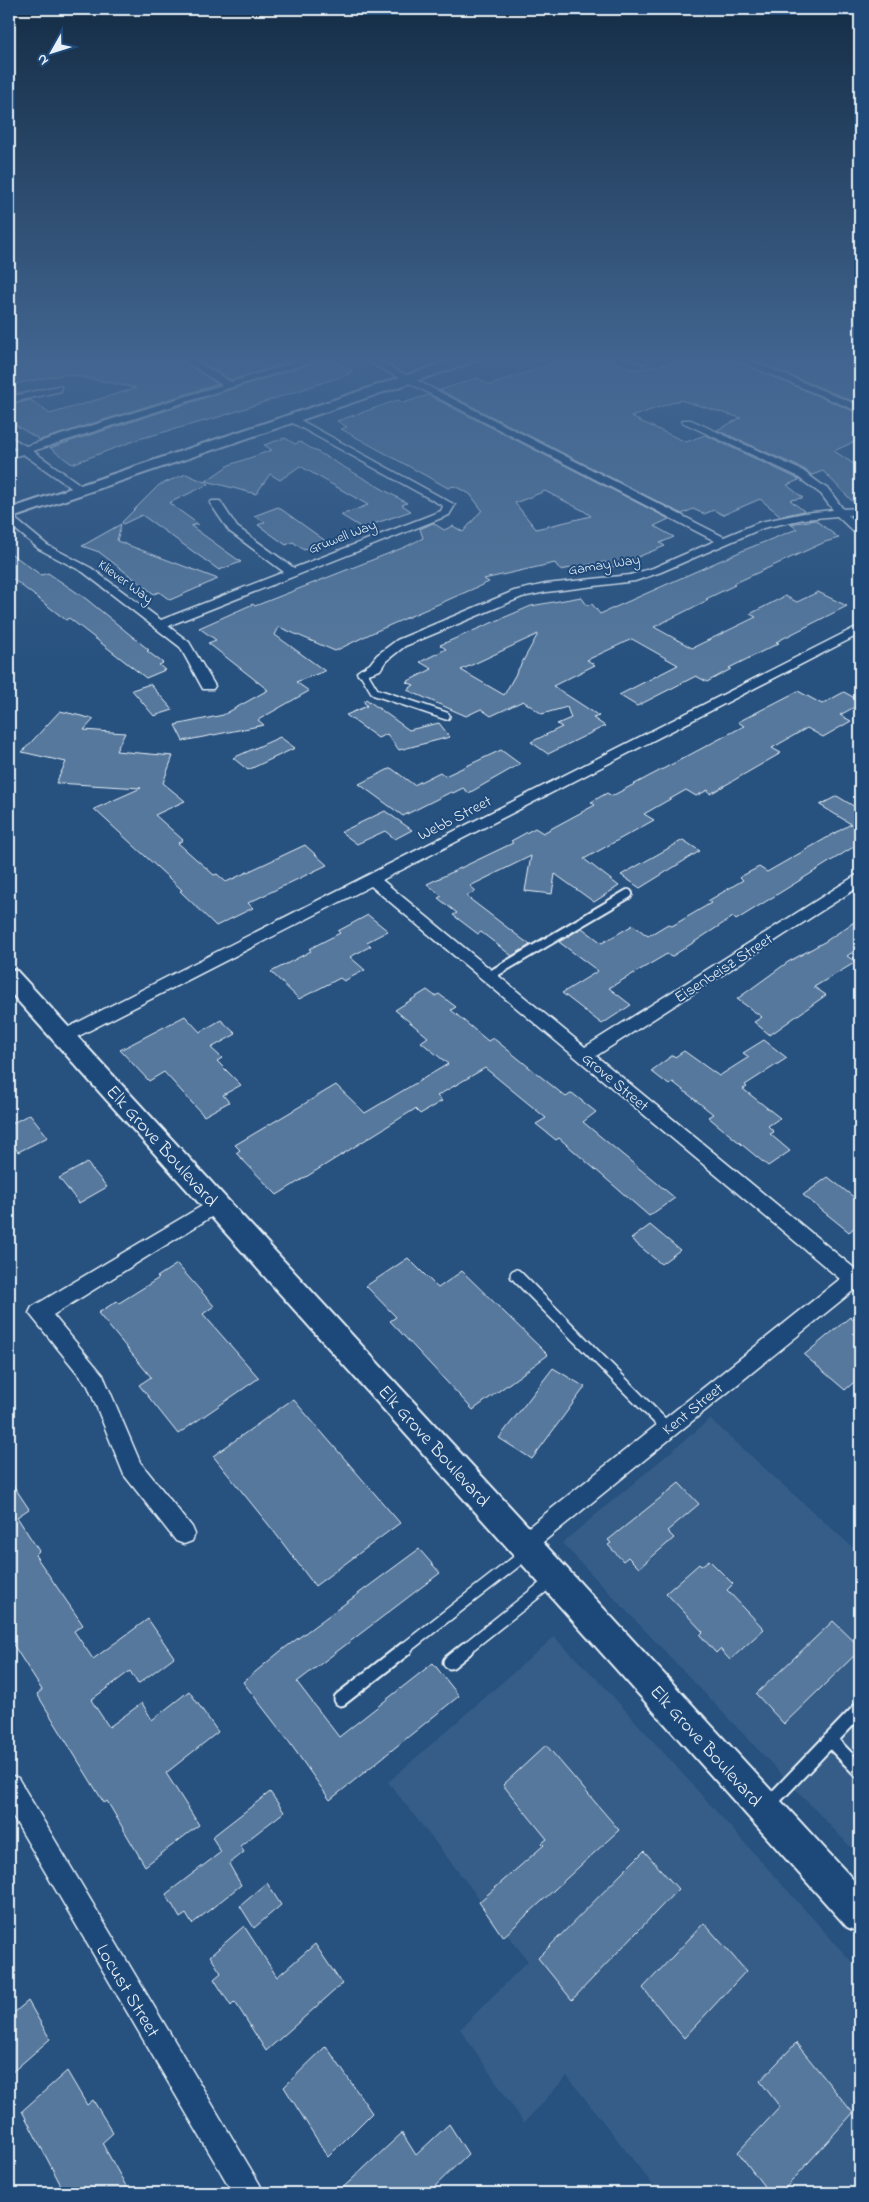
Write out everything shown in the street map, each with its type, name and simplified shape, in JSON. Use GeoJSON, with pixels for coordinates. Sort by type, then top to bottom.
{"type":"FeatureCollection","features":[{"type":"Feature","properties":{"kind":"main road"},"geometry":{"type":"LineString","coordinates":[[9,514],[171,460]]}},
{"type":"Feature","properties":{"kind":"main road","name":"Elk Grove Boulevard"},"geometry":{"type":"LineString","coordinates":[[9,977],[65,1036],[860,1914]]}},
{"type":"Feature","properties":{"kind":"street"},"geometry":{"type":"LineString","coordinates":[[38,460],[81,490]]}},
{"type":"Feature","properties":{"kind":"street","name":"Gruwell Way"},"geometry":{"type":"LineString","coordinates":[[160,625],[444,513],[449,505],[367,460]]}},
{"type":"Feature","properties":{"kind":"street"},"geometry":{"type":"LineString","coordinates":[[565,460],[722,540]]}},
{"type":"Feature","properties":{"kind":"street"},"geometry":{"type":"LineString","coordinates":[[770,460],[799,473],[825,492],[845,519],[860,532]]}},
{"type":"Feature","properties":{"kind":"street"},"geometry":{"type":"LineString","coordinates":[[216,503],[233,529],[291,572]]}},
{"type":"Feature","properties":{"kind":"street","name":"Gamay Way"},"geometry":{"type":"LineString","coordinates":[[363,672],[375,667],[386,654],[401,643],[504,598],[531,590],[616,580],[645,574],[747,529],[774,521],[860,511]]}},
{"type":"Feature","properties":{"kind":"street","name":"Kliever Way"},"geometry":{"type":"LineString","coordinates":[[9,519],[43,547],[87,570],[185,645],[208,686]]}},
{"type":"Feature","properties":{"kind":"street","name":"Webb Street"},"geometry":{"type":"LineString","coordinates":[[65,1036],[860,629]]}},
{"type":"Feature","properties":{"kind":"street","name":"Grove Street"},"geometry":{"type":"LineString","coordinates":[[372,879],[858,1279]]}},
{"type":"Feature","properties":{"kind":"street","name":"Eisenbeisz Street"},"geometry":{"type":"LineString","coordinates":[[585,1055],[860,879]]}},
{"type":"Feature","properties":{"kind":"street"},"geometry":{"type":"LineString","coordinates":[[184,1534],[132,1468],[96,1381],[38,1313],[217,1204]]}},
{"type":"Feature","properties":{"kind":"street","name":"Kent Street"},"geometry":{"type":"LineString","coordinates":[[527,1547],[667,1428],[858,1279]]}},
{"type":"Feature","properties":{"kind":"street","name":"Locust Street"},"geometry":{"type":"LineString","coordinates":[[9,1787],[249,2193]]}},
{"type":"Feature","properties":{"kind":"lane"},"geometry":{"type":"LineString","coordinates":[[363,672],[375,692],[446,716]]}},
{"type":"Feature","properties":{"kind":"lane"},"geometry":{"type":"LineString","coordinates":[[489,976],[628,894]]}},
{"type":"Feature","properties":{"kind":"lane"},"geometry":{"type":"LineString","coordinates":[[516,1276],[667,1428]]}},
{"type":"Feature","properties":{"kind":"lane"},"geometry":{"type":"LineString","coordinates":[[341,1699],[527,1547]]}},
{"type":"Feature","properties":{"kind":"lane"},"geometry":{"type":"LineString","coordinates":[[450,1662],[555,1578]]}},
{"type":"Feature","properties":{"kind":"lane"},"geometry":{"type":"LineString","coordinates":[[765,1809],[860,1709]]}},
{"type":"Feature","properties":{"kind":"lane"},"geometry":{"type":"LineString","coordinates":[[830,1740],[860,1771]]}},
{"type":"Feature","properties":{"kind":"shaded area"},"geometry":{"type":"Polygon","coordinates":[[[710,1419],[860,1554],[860,1857],[562,1543],[710,1419]]]}},
{"type":"Feature","properties":{"kind":"shaded area"},"geometry":{"type":"Polygon","coordinates":[[[554,1637],[600,1682],[860,1971],[860,2193],[659,2193],[567,2076],[524,2123],[460,2029],[528,1961],[388,1782],[554,1637]]]}},
{"type":"Feature","properties":{"kind":"building"},"geometry":{"type":"Polygon","coordinates":[[[66,460],[83,460],[72,464],[66,460]]]}},
{"type":"Feature","properties":{"kind":"building"},"geometry":{"type":"Polygon","coordinates":[[[244,460],[331,460],[407,503],[402,505],[411,511],[362,528],[341,515],[368,505],[300,466],[280,480],[270,474],[256,494],[206,481],[229,465],[244,460]]]}},
{"type":"Feature","properties":{"kind":"building"},"geometry":{"type":"Polygon","coordinates":[[[397,460],[554,460],[669,519],[654,526],[674,537],[660,543],[665,546],[613,567],[605,562],[560,570],[555,563],[484,579],[489,582],[335,651],[279,627],[275,635],[325,671],[296,682],[309,691],[258,720],[264,725],[183,741],[175,725],[223,715],[268,690],[208,643],[216,640],[199,628],[253,604],[255,606],[405,547],[423,538],[420,529],[433,523],[444,530],[453,526],[463,532],[482,510],[470,494],[454,486],[448,488],[397,460]],[[545,491],[515,503],[536,529],[591,516],[545,491]]]}},
{"type":"Feature","properties":{"kind":"building"},"geometry":{"type":"Polygon","coordinates":[[[576,460],[757,460],[799,480],[787,485],[803,498],[790,500],[804,511],[781,516],[760,499],[723,515],[714,510],[704,514],[693,509],[682,514],[576,460]]]}},
{"type":"Feature","properties":{"kind":"building"},"geometry":{"type":"Polygon","coordinates":[[[783,460],[847,460],[860,468],[860,506],[857,506],[823,471],[812,475],[804,469],[783,460]]]}},
{"type":"Feature","properties":{"kind":"building"},"geometry":{"type":"Polygon","coordinates":[[[186,474],[209,484],[169,503],[198,524],[191,526],[241,562],[219,570],[142,515],[123,524],[122,522],[159,485],[186,474]]]}},
{"type":"Feature","properties":{"kind":"building"},"geometry":{"type":"Polygon","coordinates":[[[278,507],[327,542],[304,550],[293,542],[286,545],[258,525],[265,522],[254,516],[278,507]]]}},
{"type":"Feature","properties":{"kind":"building"},"geometry":{"type":"Polygon","coordinates":[[[815,520],[839,538],[825,542],[733,584],[735,585],[654,627],[692,648],[756,617],[750,614],[785,596],[797,602],[818,592],[847,606],[776,642],[779,643],[729,668],[731,669],[707,682],[696,676],[637,706],[619,695],[678,665],[632,639],[587,660],[595,665],[553,686],[599,716],[593,718],[605,726],[548,754],[531,742],[562,727],[557,724],[571,718],[567,707],[542,714],[523,701],[491,716],[481,709],[466,716],[407,690],[414,685],[406,682],[432,669],[420,662],[446,649],[440,645],[531,606],[581,597],[587,605],[592,604],[600,614],[744,550],[797,529],[790,524],[815,520]],[[538,634],[461,670],[504,695],[538,634]]]}},
{"type":"Feature","properties":{"kind":"building"},"geometry":{"type":"Polygon","coordinates":[[[121,524],[117,541],[218,579],[170,600],[159,592],[154,594],[99,552],[82,546],[121,524]]]}},
{"type":"Feature","properties":{"kind":"building"},"geometry":{"type":"Polygon","coordinates":[[[9,552],[41,575],[48,573],[85,598],[149,650],[147,651],[163,663],[159,665],[165,670],[146,678],[69,618],[66,620],[9,576],[9,552]]]}},
{"type":"Feature","properties":{"kind":"building"},"geometry":{"type":"Polygon","coordinates":[[[150,684],[173,710],[154,716],[132,690],[150,684]]]}},
{"type":"Feature","properties":{"kind":"building"},"geometry":{"type":"Polygon","coordinates":[[[798,691],[822,704],[844,692],[860,701],[860,704],[840,715],[851,721],[823,737],[807,728],[772,748],[781,753],[710,794],[708,790],[696,796],[686,790],[644,814],[654,820],[584,859],[619,886],[594,902],[555,874],[552,894],[525,891],[531,856],[470,886],[476,891],[466,896],[530,945],[512,956],[481,932],[478,934],[453,915],[457,913],[438,898],[442,896],[427,884],[513,843],[511,841],[535,828],[543,833],[595,805],[591,802],[607,793],[612,796],[744,726],[738,722],[798,691]]]}},
{"type":"Feature","properties":{"kind":"building"},"geometry":{"type":"Polygon","coordinates":[[[366,699],[409,730],[439,723],[450,737],[399,750],[387,734],[378,738],[346,715],[367,706],[364,702],[366,699]]]}},
{"type":"Feature","properties":{"kind":"building"},"geometry":{"type":"Polygon","coordinates":[[[60,711],[94,719],[84,730],[125,733],[116,751],[173,756],[163,783],[185,801],[155,815],[183,840],[178,843],[214,875],[217,874],[226,882],[305,845],[327,865],[248,903],[253,908],[216,926],[180,891],[182,890],[94,809],[141,788],[56,783],[66,762],[22,752],[60,711]]]}},
{"type":"Feature","properties":{"kind":"building"},"geometry":{"type":"Polygon","coordinates":[[[280,737],[295,748],[248,770],[233,758],[280,737]]]}},
{"type":"Feature","properties":{"kind":"building"},"geometry":{"type":"Polygon","coordinates":[[[501,750],[520,764],[469,793],[463,788],[453,793],[451,792],[403,816],[359,784],[391,768],[414,785],[440,772],[445,776],[501,750]]]}},
{"type":"Feature","properties":{"kind":"building"},"geometry":{"type":"Polygon","coordinates":[[[837,796],[860,810],[860,843],[736,920],[733,917],[671,957],[667,954],[609,988],[631,1005],[602,1024],[562,993],[598,971],[559,942],[582,928],[602,943],[633,925],[648,936],[668,924],[672,926],[711,903],[708,901],[743,880],[740,877],[759,867],[767,872],[851,824],[820,805],[837,796]]]}},
{"type":"Feature","properties":{"kind":"building"},"geometry":{"type":"Polygon","coordinates":[[[385,811],[412,830],[395,839],[385,831],[357,844],[341,832],[385,811]]]}},
{"type":"Feature","properties":{"kind":"building"},"geometry":{"type":"Polygon","coordinates":[[[683,840],[700,851],[640,888],[621,875],[683,840]]]}},
{"type":"Feature","properties":{"kind":"building"},"geometry":{"type":"Polygon","coordinates":[[[368,915],[388,931],[367,942],[371,946],[350,957],[365,970],[344,981],[340,978],[299,999],[271,972],[311,951],[309,949],[340,933],[338,931],[368,915]]]}},
{"type":"Feature","properties":{"kind":"building"},"geometry":{"type":"Polygon","coordinates":[[[860,918],[860,947],[847,956],[856,962],[814,987],[826,995],[770,1035],[754,1022],[762,1017],[737,999],[788,962],[826,941],[860,918]]]}},
{"type":"Feature","properties":{"kind":"building"},"geometry":{"type":"Polygon","coordinates":[[[427,990],[435,996],[439,994],[456,1007],[451,1010],[488,1041],[493,1038],[566,1097],[572,1093],[596,1112],[583,1122],[675,1198],[649,1216],[559,1138],[556,1140],[536,1124],[546,1118],[485,1068],[437,1096],[442,1101],[420,1114],[415,1109],[277,1195],[236,1153],[240,1150],[235,1145],[336,1085],[365,1113],[448,1064],[421,1042],[428,1037],[395,1010],[427,990]]]}},
{"type":"Feature","properties":{"kind":"building"},"geometry":{"type":"Polygon","coordinates":[[[185,1016],[200,1032],[221,1020],[236,1034],[211,1048],[222,1058],[217,1061],[241,1085],[223,1095],[229,1102],[204,1116],[164,1072],[149,1081],[120,1050],[185,1016]]]}},
{"type":"Feature","properties":{"kind":"building"},"geometry":{"type":"Polygon","coordinates":[[[764,1040],[787,1058],[745,1085],[747,1087],[743,1089],[780,1118],[768,1126],[774,1132],[770,1134],[790,1151],[768,1166],[708,1117],[713,1114],[673,1082],[669,1085],[651,1071],[673,1055],[675,1057],[684,1051],[719,1076],[749,1057],[743,1053],[764,1040]]]}},
{"type":"Feature","properties":{"kind":"building"},"geometry":{"type":"Polygon","coordinates":[[[30,1114],[48,1137],[18,1152],[9,1139],[9,1125],[30,1114]]]}},
{"type":"Feature","properties":{"kind":"building"},"geometry":{"type":"Polygon","coordinates":[[[87,1163],[107,1187],[79,1203],[59,1178],[87,1163]]]}},
{"type":"Feature","properties":{"kind":"building"},"geometry":{"type":"Polygon","coordinates":[[[828,1177],[860,1202],[860,1223],[849,1232],[803,1195],[828,1177]]]}},
{"type":"Feature","properties":{"kind":"building"},"geometry":{"type":"Polygon","coordinates":[[[650,1225],[680,1250],[661,1264],[631,1239],[650,1225]]]}},
{"type":"Feature","properties":{"kind":"building"},"geometry":{"type":"Polygon","coordinates":[[[408,1258],[438,1288],[462,1271],[548,1355],[473,1410],[390,1321],[396,1317],[366,1286],[408,1258]]]}},
{"type":"Feature","properties":{"kind":"building"},"geometry":{"type":"Polygon","coordinates":[[[177,1264],[214,1306],[203,1314],[259,1378],[178,1434],[139,1385],[151,1377],[98,1313],[117,1301],[119,1303],[159,1278],[157,1277],[177,1264]]]}},
{"type":"Feature","properties":{"kind":"building"},"geometry":{"type":"Polygon","coordinates":[[[850,1317],[860,1326],[860,1377],[845,1390],[804,1355],[850,1317]]]}},
{"type":"Feature","properties":{"kind":"building"},"geometry":{"type":"Polygon","coordinates":[[[553,1368],[585,1387],[532,1459],[499,1438],[553,1368]]]}},
{"type":"Feature","properties":{"kind":"building"},"geometry":{"type":"Polygon","coordinates":[[[293,1399],[400,1523],[315,1586],[213,1456],[293,1399]]]}},
{"type":"Feature","properties":{"kind":"building"},"geometry":{"type":"Polygon","coordinates":[[[9,1479],[29,1509],[17,1517],[39,1551],[35,1555],[83,1625],[74,1631],[93,1659],[148,1619],[174,1657],[138,1684],[130,1671],[91,1700],[109,1727],[142,1703],[152,1720],[189,1691],[218,1732],[166,1773],[199,1825],[145,1866],[107,1801],[104,1803],[37,1694],[42,1690],[9,1638],[9,1479]]]}},
{"type":"Feature","properties":{"kind":"building"},"geometry":{"type":"Polygon","coordinates":[[[679,1483],[699,1504],[667,1531],[674,1538],[639,1568],[628,1557],[623,1561],[608,1545],[611,1543],[608,1540],[679,1483]]]}},
{"type":"Feature","properties":{"kind":"building"},"geometry":{"type":"Polygon","coordinates":[[[419,1549],[440,1573],[297,1682],[339,1737],[433,1663],[459,1696],[330,1800],[287,1739],[243,1682],[282,1650],[419,1549]]]}},
{"type":"Feature","properties":{"kind":"building"},"geometry":{"type":"Polygon","coordinates":[[[709,1560],[733,1584],[727,1590],[764,1629],[730,1660],[720,1649],[716,1653],[700,1635],[703,1632],[666,1593],[699,1564],[701,1566],[709,1560]]]}},
{"type":"Feature","properties":{"kind":"building"},"geometry":{"type":"Polygon","coordinates":[[[833,1621],[860,1647],[860,1650],[784,1724],[756,1694],[833,1621]]]}},
{"type":"Feature","properties":{"kind":"building"},"geometry":{"type":"Polygon","coordinates":[[[546,1745],[619,1830],[503,1937],[479,1902],[544,1845],[542,1843],[547,1839],[503,1785],[546,1745]]]}},
{"type":"Feature","properties":{"kind":"building"},"geometry":{"type":"Polygon","coordinates":[[[270,1792],[284,1812],[240,1846],[244,1852],[229,1864],[241,1885],[192,1924],[186,1914],[180,1918],[166,1894],[221,1852],[212,1837],[270,1792]]]}},
{"type":"Feature","properties":{"kind":"building"},"geometry":{"type":"Polygon","coordinates":[[[644,1851],[678,1889],[572,2000],[538,1958],[644,1851]]]}},
{"type":"Feature","properties":{"kind":"building"},"geometry":{"type":"Polygon","coordinates":[[[267,1883],[281,1905],[254,1928],[240,1906],[267,1883]]]}},
{"type":"Feature","properties":{"kind":"building"},"geometry":{"type":"Polygon","coordinates":[[[704,1923],[746,1971],[684,2038],[643,1988],[704,1923]]]}},
{"type":"Feature","properties":{"kind":"building"},"geometry":{"type":"Polygon","coordinates":[[[244,1926],[277,1977],[315,1944],[342,1984],[266,2051],[235,2002],[231,2006],[214,1979],[221,1973],[210,1956],[244,1926]]]}},
{"type":"Feature","properties":{"kind":"building"},"geometry":{"type":"Polygon","coordinates":[[[28,2001],[50,2039],[9,2075],[9,2017],[28,2001]]]}},
{"type":"Feature","properties":{"kind":"building"},"geometry":{"type":"Polygon","coordinates":[[[796,2043],[853,2113],[781,2193],[769,2193],[738,2152],[780,2107],[760,2081],[796,2043]]]}},
{"type":"Feature","properties":{"kind":"building"},"geometry":{"type":"Polygon","coordinates":[[[326,2046],[372,2113],[328,2157],[284,2087],[326,2046]]]}},
{"type":"Feature","properties":{"kind":"building"},"geometry":{"type":"Polygon","coordinates":[[[67,2071],[87,2105],[93,2100],[113,2133],[102,2143],[130,2193],[65,2193],[22,2111],[67,2071]]]}},
{"type":"Feature","properties":{"kind":"building"},"geometry":{"type":"Polygon","coordinates":[[[449,2124],[468,2154],[428,2193],[337,2193],[402,2133],[416,2155],[449,2124]]]}}]}
